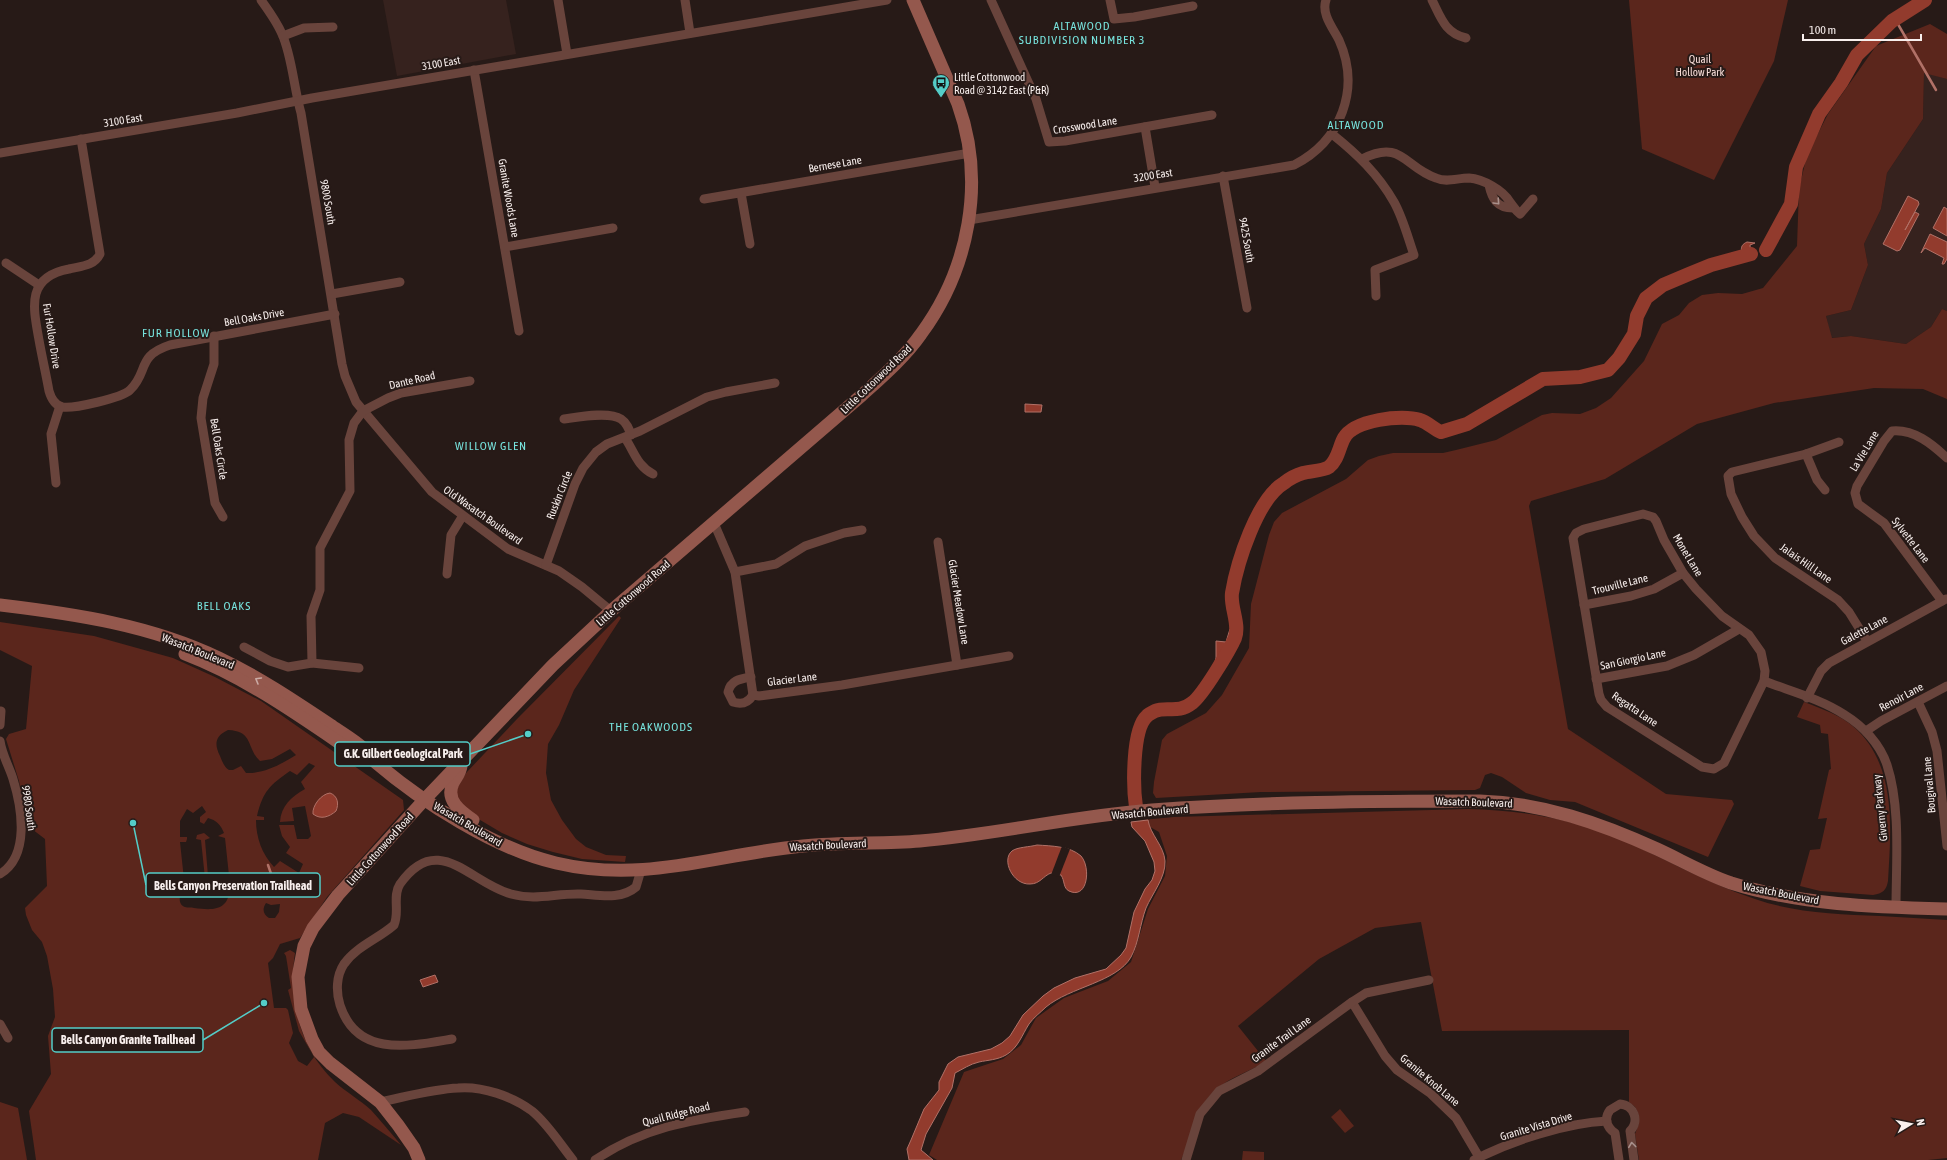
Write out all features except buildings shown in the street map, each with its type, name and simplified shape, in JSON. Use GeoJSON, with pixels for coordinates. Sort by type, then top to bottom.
{"type":"FeatureCollection","features":[{"type":"Feature","properties":{"kind":"main road","name":"Little Cottonwood Road"},"geometry":{"type":"LineString","coordinates":[[419,1160],[414,1148],[380,1102],[341,1073],[320,1052],[312,1040],[300,1009],[298,977],[304,946],[313,928],[338,895],[461,760],[553,665],[611,611],[862,395],[900,360],[921,336],[939,308],[952,281],[962,253],[969,220],[971,172],[970,153],[963,117],[917,1]]}},
{"type":"Feature","properties":{"kind":"main road","name":"Wasatch Boulevard"},"geometry":{"type":"LineString","coordinates":[[0,605],[74,614],[126,625],[217,657],[275,689],[335,728],[364,749],[369,758],[425,799],[476,831],[535,858],[558,864],[600,870],[671,868],[786,848],[831,844],[920,841],[1150,810],[1275,804],[1480,801],[1503,802],[1538,807],[1584,819],[1630,837],[1713,875],[1746,887],[1826,902],[1947,909]]}},
{"type":"Feature","properties":{"kind":"main road","name":"Wasatch Boulevard"},"geometry":{"type":"LineString","coordinates":[[0,613],[56,620],[129,634],[197,659],[228,674],[280,703],[360,757],[369,758]]}},
{"type":"Feature","properties":{"kind":"main road"},"geometry":{"type":"LineString","coordinates":[[461,760],[460,772],[452,784],[452,798],[458,808],[475,822],[476,831]]}},
{"type":"Feature","properties":{"kind":"street","name":"9800 South"},"geometry":{"type":"LineString","coordinates":[[261,0],[276,21],[283,36],[297,101],[332,294],[345,376],[356,402],[364,411]]}},
{"type":"Feature","properties":{"kind":"street"},"geometry":{"type":"LineString","coordinates":[[558,0],[567,54]]}},
{"type":"Feature","properties":{"kind":"street"},"geometry":{"type":"LineString","coordinates":[[685,0],[690,33]]}},
{"type":"Feature","properties":{"kind":"street","name":"3100 East"},"geometry":{"type":"LineString","coordinates":[[0,153],[237,113],[474,70],[888,0]]}},
{"type":"Feature","properties":{"kind":"street","name":"Crosswood Lane"},"geometry":{"type":"LineString","coordinates":[[991,0],[1036,99],[1049,142],[1145,127]]}},
{"type":"Feature","properties":{"kind":"street"},"geometry":{"type":"LineString","coordinates":[[1110,0],[1114,18],[1134,17],[1193,6]]}},
{"type":"Feature","properties":{"kind":"street","name":"3200 East"},"geometry":{"type":"LineString","coordinates":[[969,220],[1155,187],[1294,165],[1317,150],[1332,134],[1339,121],[1344,104],[1349,76],[1339,40],[1327,19],[1325,4],[1326,0]]}},
{"type":"Feature","properties":{"kind":"street"},"geometry":{"type":"LineString","coordinates":[[1432,0],[1446,26],[1452,33],[1466,38]]}},
{"type":"Feature","properties":{"kind":"street"},"geometry":{"type":"LineString","coordinates":[[283,36],[304,28],[333,27]]}},
{"type":"Feature","properties":{"kind":"street","name":"Granite Woods Lane"},"geometry":{"type":"LineString","coordinates":[[474,70],[519,331]]}},
{"type":"Feature","properties":{"kind":"street"},"geometry":{"type":"LineString","coordinates":[[1155,187],[1145,127],[1212,115]]}},
{"type":"Feature","properties":{"kind":"street"},"geometry":{"type":"LineString","coordinates":[[1332,134],[1362,159],[1373,171],[1394,202],[1414,255],[1375,270],[1376,296]]}},
{"type":"Feature","properties":{"kind":"street"},"geometry":{"type":"LineString","coordinates":[[6,263],[40,285],[53,273],[97,261],[100,254],[81,139]]}},
{"type":"Feature","properties":{"kind":"street"},"geometry":{"type":"LineString","coordinates":[[1362,159],[1379,152],[1397,153],[1441,181],[1474,179],[1489,185],[1506,197],[1511,202],[1513,208],[1520,214],[1533,199]]}},
{"type":"Feature","properties":{"kind":"street","name":"Bernese Lane"},"geometry":{"type":"LineString","coordinates":[[704,199],[970,153]]}},
{"type":"Feature","properties":{"kind":"street","name":"9425 South"},"geometry":{"type":"LineString","coordinates":[[1223,176],[1247,308]]}},
{"type":"Feature","properties":{"kind":"street"},"geometry":{"type":"LineString","coordinates":[[740,193],[750,244]]}},
{"type":"Feature","properties":{"kind":"street"},"geometry":{"type":"LineString","coordinates":[[505,247],[613,228]]}},
{"type":"Feature","properties":{"kind":"street"},"geometry":{"type":"LineString","coordinates":[[332,294],[400,282]]}},
{"type":"Feature","properties":{"kind":"street","name":"Fur Hollow Drive"},"geometry":{"type":"LineString","coordinates":[[40,285],[33,302],[34,312],[49,391],[55,403],[60,406]]}},
{"type":"Feature","properties":{"kind":"street","name":"Bell Oaks Drive"},"geometry":{"type":"LineString","coordinates":[[60,406],[71,407],[122,396],[136,383],[145,361],[151,354],[160,348],[214,336],[335,314]]}},
{"type":"Feature","properties":{"kind":"street","name":"Bell Oaks Circle"},"geometry":{"type":"LineString","coordinates":[[214,336],[214,364],[203,398],[201,418],[215,503],[223,516]]}},
{"type":"Feature","properties":{"kind":"street","name":"Dante Road"},"geometry":{"type":"LineString","coordinates":[[364,411],[382,400],[401,393],[470,381]]}},
{"type":"Feature","properties":{"kind":"street","name":"Ruskin Circle"},"geometry":{"type":"LineString","coordinates":[[546,565],[575,484],[583,468],[596,452],[607,444],[628,436],[707,397],[775,383]]}},
{"type":"Feature","properties":{"kind":"street"},"geometry":{"type":"LineString","coordinates":[[56,483],[51,434],[60,406]]}},
{"type":"Feature","properties":{"kind":"street"},"geometry":{"type":"LineString","coordinates":[[312,663],[311,616],[320,590],[320,548],[350,491],[350,431],[354,423],[364,411]]}},
{"type":"Feature","properties":{"kind":"street","name":"Old Wasatch Boulevard"},"geometry":{"type":"LineString","coordinates":[[364,411],[432,492],[462,517],[514,552],[546,565],[582,587],[611,611]]}},
{"type":"Feature","properties":{"kind":"street"},"geometry":{"type":"LineString","coordinates":[[564,419],[588,416],[616,416],[622,420],[639,463],[653,474]]}},
{"type":"Feature","properties":{"kind":"street","name":"La Vie Lane"},"geometry":{"type":"LineString","coordinates":[[1856,499],[1857,486],[1884,440],[1892,431],[1907,432],[1922,438],[1947,458]]}},
{"type":"Feature","properties":{"kind":"street","name":"Jalais Hill Lane"},"geometry":{"type":"LineString","coordinates":[[1840,442],[1806,454],[1732,472],[1728,476],[1731,494],[1742,517],[1754,536],[1765,548],[1791,569],[1822,588],[1838,600],[1849,612],[1868,641]]}},
{"type":"Feature","properties":{"kind":"street"},"geometry":{"type":"LineString","coordinates":[[1806,454],[1814,475],[1825,490]]}},
{"type":"Feature","properties":{"kind":"street","name":"Sylvette Lane"},"geometry":{"type":"LineString","coordinates":[[1856,499],[1858,504],[1888,527],[1944,600]]}},
{"type":"Feature","properties":{"kind":"street","name":"Monet Lane"},"geometry":{"type":"LineString","coordinates":[[1576,533],[1584,529],[1643,514],[1648,515],[1656,521],[1664,540],[1683,573],[1722,616],[1756,643],[1761,652],[1765,666],[1764,681]]}},
{"type":"Feature","properties":{"kind":"street"},"geometry":{"type":"LineString","coordinates":[[447,574],[452,535],[462,517]]}},
{"type":"Feature","properties":{"kind":"street","name":"Glacier Lane"},"geometry":{"type":"LineString","coordinates":[[714,523],[735,572],[751,677],[752,695],[842,685],[1010,656]]}},
{"type":"Feature","properties":{"kind":"street"},"geometry":{"type":"LineString","coordinates":[[735,572],[776,564],[805,546],[844,533],[862,530]]}},
{"type":"Feature","properties":{"kind":"street","name":"Regatta Lane"},"geometry":{"type":"LineString","coordinates":[[1576,533],[1573,543],[1596,679],[1599,694],[1604,705],[1709,769],[1720,767],[1724,763],[1764,681]]}},
{"type":"Feature","properties":{"kind":"street","name":"Glacier Meadow Lane"},"geometry":{"type":"LineString","coordinates":[[938,542],[957,665]]}},
{"type":"Feature","properties":{"kind":"street","name":"Trouville Lane"},"geometry":{"type":"LineString","coordinates":[[1584,606],[1631,596],[1654,589],[1683,573]]}},
{"type":"Feature","properties":{"kind":"street","name":"Galette Lane"},"geometry":{"type":"LineString","coordinates":[[1807,698],[1821,671],[1829,664],[1944,600]]}},
{"type":"Feature","properties":{"kind":"street","name":"San Giorgio Lane"},"geometry":{"type":"LineString","coordinates":[[1596,679],[1667,666],[1694,655],[1739,629]]}},
{"type":"Feature","properties":{"kind":"street"},"geometry":{"type":"LineString","coordinates":[[244,647],[270,661],[288,667],[312,663],[359,668]]}},
{"type":"Feature","properties":{"kind":"street"},"geometry":{"type":"LineString","coordinates":[[751,677],[735,681],[730,685],[728,692],[733,702],[739,704],[745,703],[752,695]]}},
{"type":"Feature","properties":{"kind":"street","name":"Giverny Parkway"},"geometry":{"type":"LineString","coordinates":[[1764,681],[1844,714],[1866,731],[1879,748],[1887,764],[1891,780],[1895,824],[1896,907]]}},
{"type":"Feature","properties":{"kind":"street","name":"Renoir Lane"},"geometry":{"type":"LineString","coordinates":[[1866,731],[1881,721],[1947,686]]}},
{"type":"Feature","properties":{"kind":"street","name":"Bougival Lane"},"geometry":{"type":"LineString","coordinates":[[1918,702],[1932,732],[1937,751],[1947,846]]}},
{"type":"Feature","properties":{"kind":"street"},"geometry":{"type":"LineString","coordinates":[[0,725],[1,711]]}},
{"type":"Feature","properties":{"kind":"street","name":"9980 South"},"geometry":{"type":"LineString","coordinates":[[0,741],[1,751],[13,780],[17,797],[21,839],[17,856],[11,865],[0,874]]}},
{"type":"Feature","properties":{"kind":"street"},"geometry":{"type":"LineString","coordinates":[[452,1039],[405,1045],[372,1042],[353,1028],[343,1014],[339,1002],[337,986],[344,965],[361,947],[394,925],[397,919],[397,890],[399,885],[410,873],[425,862],[441,859],[452,862],[495,888],[510,894],[539,898],[572,894],[624,894],[636,887],[641,870]]}},
{"type":"Feature","properties":{"kind":"street","name":"Granite Trail Lane"},"geometry":{"type":"LineString","coordinates":[[1186,1160],[1200,1114],[1219,1091],[1258,1071],[1366,993],[1429,980]]}},
{"type":"Feature","properties":{"kind":"street","name":"Granite Knob Lane"},"geometry":{"type":"LineString","coordinates":[[1352,1002],[1385,1056],[1397,1070],[1430,1093],[1456,1118],[1477,1159]]}},
{"type":"Feature","properties":{"kind":"street"},"geometry":{"type":"LineString","coordinates":[[0,1024],[8,1038]]}},
{"type":"Feature","properties":{"kind":"street"},"geometry":{"type":"LineString","coordinates":[[380,1102],[458,1088],[486,1090],[520,1103],[532,1112],[543,1122],[573,1160]]}},
{"type":"Feature","properties":{"kind":"street"},"geometry":{"type":"LineString","coordinates":[[1619,1160],[1615,1132],[1609,1128],[1606,1121],[1608,1112],[1617,1105],[1626,1106],[1633,1111],[1635,1123],[1630,1131],[1634,1160]]}},
{"type":"Feature","properties":{"kind":"street","name":"Quail Ridge Road"},"geometry":{"type":"LineString","coordinates":[[595,1160],[612,1148],[650,1131],[672,1125],[745,1112]]}},
{"type":"Feature","properties":{"kind":"street","name":"Granite Vista Drive"},"geometry":{"type":"LineString","coordinates":[[1477,1159],[1538,1135],[1566,1128],[1606,1121]]}},
{"type":"Feature","properties":{"kind":"shaded area"},"geometry":{"type":"Polygon","coordinates":[[[383,0],[506,0],[516,54],[397,76],[383,0]]]}},
{"type":"Feature","properties":{"kind":"shaded area"},"geometry":{"type":"Polygon","coordinates":[[[1924,72],[1947,79],[1947,311],[1942,309],[1931,327],[1906,344],[1851,336],[1831,338],[1826,316],[1851,310],[1868,265],[1864,244],[1881,209],[1887,173],[1923,119],[1924,72]]]}},
{"type":"Feature","properties":{"kind":"shaded area"},"geometry":{"type":"Polygon","coordinates":[[[1908,196],[1918,201],[1919,204],[1905,230],[1915,212],[1919,214],[1900,250],[1897,251],[1883,244],[1908,196]]]}},
{"type":"Feature","properties":{"kind":"shaded area"},"geometry":{"type":"Polygon","coordinates":[[[1944,207],[1947,209],[1947,236],[1933,228],[1944,207]]]}},
{"type":"Feature","properties":{"kind":"shaded area"},"geometry":{"type":"Polygon","coordinates":[[[1930,234],[1947,242],[1947,259],[1944,264],[1942,264],[1944,258],[1925,248],[1921,253],[1930,234]]]}},
{"type":"Feature","properties":{"kind":"shaded area"},"geometry":{"type":"Polygon","coordinates":[[[1747,242],[1755,243],[1750,245],[1751,258],[1744,260],[1742,245],[1747,242]]]}},
{"type":"Feature","properties":{"kind":"shaded area"},"geometry":{"type":"Polygon","coordinates":[[[1025,404],[1042,405],[1041,412],[1025,412],[1025,404]]]}},
{"type":"Feature","properties":{"kind":"shaded area"},"geometry":{"type":"Polygon","coordinates":[[[1234,628],[1238,646],[1210,680],[1216,658],[1216,641],[1226,642],[1230,629],[1234,628]]]}},
{"type":"Feature","properties":{"kind":"shaded area"},"geometry":{"type":"Polygon","coordinates":[[[330,793],[335,796],[337,800],[336,811],[325,817],[319,817],[313,814],[314,807],[320,798],[330,793]]]}},
{"type":"Feature","properties":{"kind":"shaded area"},"geometry":{"type":"Polygon","coordinates":[[[1148,820],[1151,830],[1162,850],[1165,867],[1161,879],[1146,908],[1136,945],[1131,957],[1124,966],[1115,973],[1067,994],[1046,1007],[1031,1022],[1014,1049],[1003,1057],[970,1065],[955,1073],[952,1088],[926,1134],[921,1150],[933,1160],[909,1160],[907,1149],[924,1109],[939,1090],[939,1082],[948,1064],[958,1057],[991,1049],[1002,1043],[1010,1036],[1023,1015],[1043,996],[1054,988],[1075,978],[1106,969],[1121,955],[1126,948],[1134,912],[1145,889],[1152,880],[1155,871],[1154,862],[1145,841],[1132,827],[1131,822],[1148,820]]]}},
{"type":"Feature","properties":{"kind":"shaded area"},"geometry":{"type":"Polygon","coordinates":[[[1037,845],[1066,848],[1081,856],[1086,867],[1087,874],[1084,887],[1075,893],[1069,891],[1065,886],[1061,875],[1051,873],[1033,884],[1018,881],[1008,866],[1009,855],[1012,851],[1017,849],[1037,845]]]}},
{"type":"Feature","properties":{"kind":"shaded area"},"geometry":{"type":"Polygon","coordinates":[[[435,975],[438,982],[423,987],[420,980],[435,975]]]}},
{"type":"Feature","properties":{"kind":"green space","name":"Quail Hollow Park"},"geometry":{"type":"Polygon","coordinates":[[[1629,0],[1788,0],[1774,61],[1714,180],[1642,149],[1629,0]]]}},
{"type":"Feature","properties":{"kind":"green space"},"geometry":{"type":"Polygon","coordinates":[[[1930,24],[1947,34],[1947,79],[1924,73],[1923,119],[1887,173],[1881,209],[1864,244],[1868,265],[1851,310],[1826,316],[1832,338],[1851,336],[1906,344],[1931,327],[1942,309],[1947,311],[1947,399],[1923,389],[1874,388],[1774,403],[1697,424],[1605,479],[1531,501],[1529,506],[1568,729],[1666,794],[1732,800],[1734,804],[1708,857],[1575,802],[1550,800],[1526,793],[1502,777],[1491,773],[1485,775],[1480,788],[1475,790],[1261,792],[1156,798],[1153,793],[1154,782],[1162,740],[1167,734],[1206,713],[1222,695],[1249,648],[1251,604],[1269,535],[1274,522],[1282,513],[1346,479],[1368,460],[1379,456],[1393,453],[1443,453],[1496,440],[1542,415],[1552,413],[1580,414],[1596,408],[1611,398],[1644,361],[1662,324],[1679,315],[1689,303],[1702,295],[1718,293],[1742,294],[1763,288],[1797,246],[1799,189],[1807,155],[1828,114],[1876,46],[1930,24]]]}},
{"type":"Feature","properties":{"kind":"green space"},"geometry":{"type":"Polygon","coordinates":[[[619,616],[621,618],[574,690],[559,725],[548,744],[546,773],[551,800],[562,820],[576,839],[586,847],[606,855],[626,856],[625,862],[582,859],[527,844],[502,833],[465,811],[455,792],[466,773],[619,616]]]}},
{"type":"Feature","properties":{"kind":"green space"},"geometry":{"type":"Polygon","coordinates":[[[0,622],[94,636],[173,658],[215,677],[261,701],[403,800],[404,810],[327,897],[300,938],[280,944],[273,958],[268,963],[274,1008],[286,1008],[288,1010],[293,1033],[289,1043],[298,1061],[307,1066],[314,1057],[299,1031],[288,990],[291,988],[286,956],[284,953],[290,950],[295,953],[293,988],[295,1005],[299,1022],[313,1054],[323,1069],[335,1082],[371,1110],[401,1145],[359,1117],[343,1113],[325,1123],[318,1160],[36,1160],[29,1111],[51,1074],[48,1036],[55,1017],[53,989],[47,956],[42,942],[32,930],[25,908],[47,886],[45,839],[28,826],[19,781],[6,739],[9,734],[26,729],[32,666],[0,650],[0,622]],[[228,730],[218,738],[216,744],[223,764],[229,770],[233,770],[241,766],[246,773],[259,772],[279,765],[296,755],[290,749],[272,759],[260,761],[246,737],[242,733],[228,730]],[[309,763],[297,775],[290,771],[277,780],[268,789],[259,807],[257,816],[264,817],[264,820],[256,820],[260,845],[266,857],[274,867],[280,861],[299,873],[303,864],[286,853],[290,847],[282,836],[279,825],[294,825],[297,839],[308,839],[311,836],[305,806],[292,808],[294,821],[280,822],[282,811],[295,795],[305,789],[301,782],[315,766],[309,763]],[[202,806],[193,813],[187,809],[180,821],[180,837],[187,837],[187,839],[186,842],[180,842],[185,889],[181,893],[180,901],[182,906],[186,907],[206,909],[217,908],[226,902],[230,890],[224,889],[223,887],[230,885],[225,838],[218,836],[224,833],[220,825],[213,820],[208,818],[204,824],[200,822],[200,817],[206,812],[202,806]],[[266,903],[265,915],[269,918],[275,918],[279,912],[280,904],[271,905],[266,903]]]}},
{"type":"Feature","properties":{"kind":"green space"},"geometry":{"type":"Polygon","coordinates":[[[1804,702],[1831,713],[1850,723],[1869,743],[1878,761],[1885,780],[1890,820],[1888,881],[1884,891],[1873,895],[1820,891],[1800,886],[1810,850],[1820,849],[1827,818],[1818,819],[1829,770],[1831,769],[1828,734],[1821,733],[1820,725],[1797,717],[1804,702]]]}},
{"type":"Feature","properties":{"kind":"green space"},"geometry":{"type":"Polygon","coordinates":[[[1468,809],[1522,813],[1557,819],[1591,828],[1626,842],[1717,884],[1770,904],[1801,910],[1833,913],[1947,920],[1947,1158],[1928,1160],[1639,1160],[1635,1134],[1639,1123],[1638,1113],[1635,1107],[1629,1102],[1629,1030],[1442,1031],[1421,922],[1375,928],[1319,959],[1238,1026],[1266,1061],[1227,1082],[1213,1092],[1196,1119],[1181,1160],[937,1160],[929,1155],[964,1072],[1003,1059],[1021,1045],[1036,1018],[1064,998],[1108,981],[1131,962],[1148,909],[1165,876],[1167,856],[1159,832],[1145,824],[1142,820],[1174,817],[1468,809]]]}},
{"type":"Feature","properties":{"kind":"green space"},"geometry":{"type":"Polygon","coordinates":[[[204,833],[210,838],[205,840],[209,888],[214,888],[212,894],[207,895],[201,891],[206,888],[201,840],[196,839],[197,835],[204,833]]]}},
{"type":"Feature","properties":{"kind":"green space"},"geometry":{"type":"Polygon","coordinates":[[[0,1102],[18,1108],[27,1160],[0,1160],[0,1102]]]}},
{"type":"Feature","properties":{"kind":"green space"},"geometry":{"type":"Polygon","coordinates":[[[1340,1109],[1354,1126],[1345,1133],[1331,1117],[1340,1109]]]}},
{"type":"Feature","properties":{"kind":"green space"},"geometry":{"type":"Polygon","coordinates":[[[1243,1151],[1264,1152],[1264,1160],[1242,1160],[1243,1151]]]}},
{"type":"Feature","properties":{"kind":"pier"},"geometry":{"type":"Polygon","coordinates":[[[1062,846],[1070,849],[1059,877],[1051,875],[1062,846]]]}},
{"type":"Feature","properties":{"kind":"waterway"},"geometry":{"type":"LineString","coordinates":[[1766,250],[1791,204],[1796,167],[1819,114],[1841,83],[1857,55],[1892,21],[1925,0]]}},
{"type":"Feature","properties":{"kind":"waterway"},"geometry":{"type":"LineString","coordinates":[[1895,19],[1936,90]]}},
{"type":"Feature","properties":{"kind":"waterway"},"geometry":{"type":"LineString","coordinates":[[1136,807],[1134,773],[1136,745],[1142,723],[1147,716],[1155,711],[1182,708],[1192,703],[1203,691],[1227,653],[1236,633],[1232,593],[1238,565],[1257,517],[1274,491],[1288,480],[1298,475],[1329,467],[1334,461],[1344,438],[1349,432],[1368,423],[1391,418],[1412,418],[1423,421],[1441,432],[1467,424],[1543,379],[1580,377],[1608,370],[1619,358],[1634,334],[1637,316],[1646,298],[1663,285],[1689,274],[1711,265],[1751,254]]}},
{"type":"Feature","properties":{"kind":"waterway"},"geometry":{"type":"LineString","coordinates":[[268,865],[276,888],[288,888]]}},
{"type":"Feature","properties":{"kind":"place","name":"Little Cottonwood Road @ 3142 East (P&R)"},"geometry":{"type":"Point","coordinates":[941,98]}},
{"type":"Feature","properties":{"kind":"place","name":"G.K. Gilbert Geological Park"},"geometry":{"type":"Point","coordinates":[528,734]}},
{"type":"Feature","properties":{"kind":"place","name":"Bells Canyon Preservation Trailhead"},"geometry":{"type":"Point","coordinates":[133,823]}},
{"type":"Feature","properties":{"kind":"place","name":"Bells Canyon Granite Trailhead"},"geometry":{"type":"Point","coordinates":[264,1003]}},
{"type":"Feature","properties":{"kind":"district","name":"ALTAWOOD SUBDIVISION NUMBER 3"},"geometry":{"type":"Point","coordinates":[1082,33]}},
{"type":"Feature","properties":{"kind":"district","name":"ALTAWOOD"},"geometry":{"type":"Point","coordinates":[1356,125]}},
{"type":"Feature","properties":{"kind":"district","name":"FUR HOLLOW"},"geometry":{"type":"Point","coordinates":[176,333]}},
{"type":"Feature","properties":{"kind":"district","name":"WILLOW GLEN"},"geometry":{"type":"Point","coordinates":[491,446]}},
{"type":"Feature","properties":{"kind":"district","name":"BELL OAKS"},"geometry":{"type":"Point","coordinates":[224,606]}},
{"type":"Feature","properties":{"kind":"district","name":"THE OAKWOODS"},"geometry":{"type":"Point","coordinates":[651,727]}}]}
